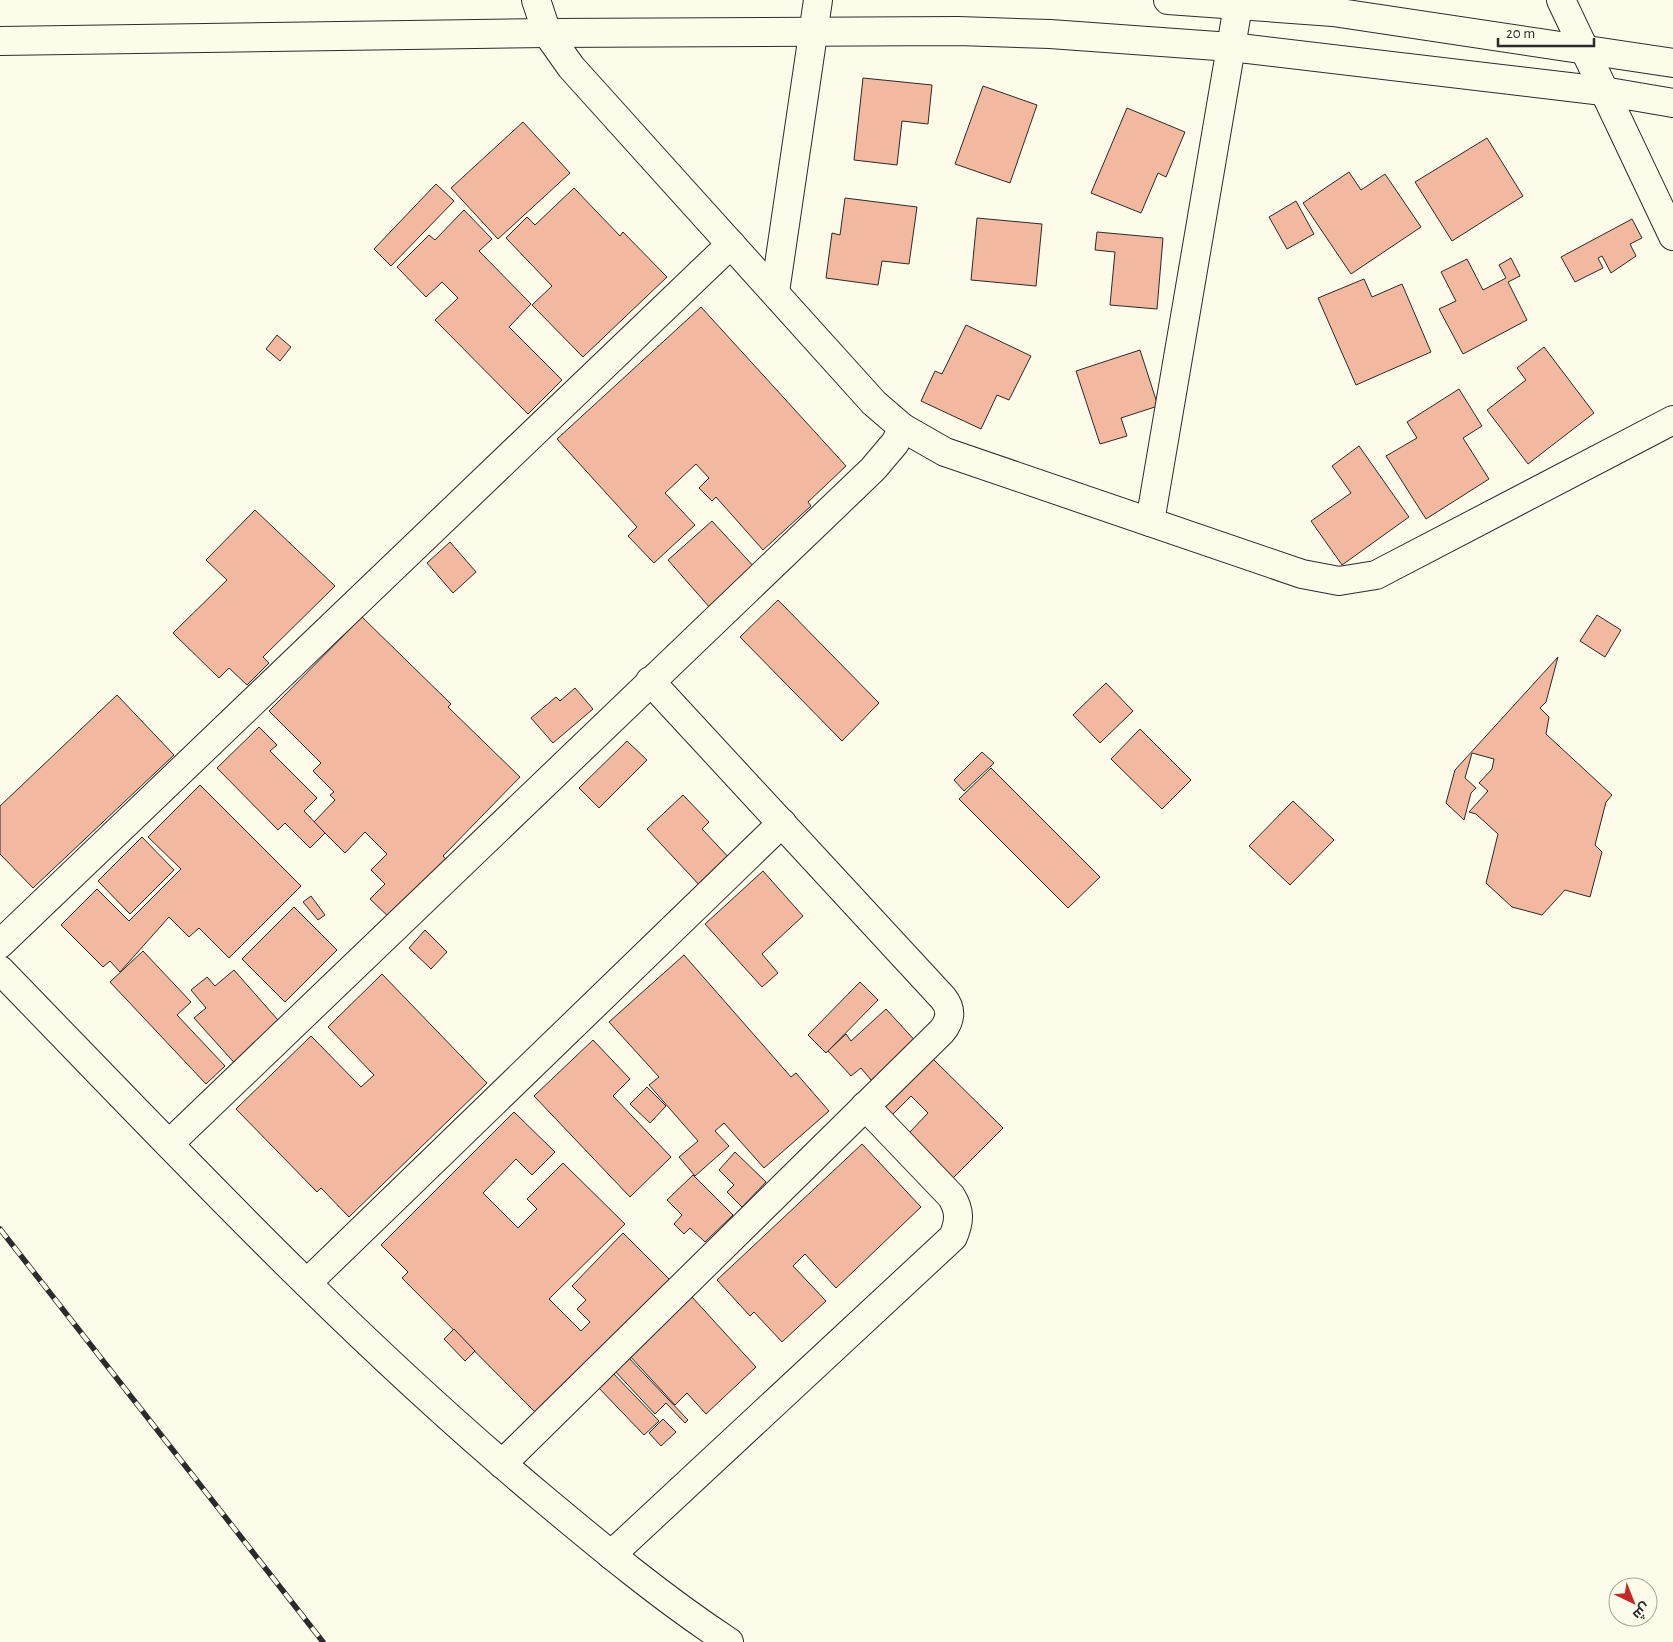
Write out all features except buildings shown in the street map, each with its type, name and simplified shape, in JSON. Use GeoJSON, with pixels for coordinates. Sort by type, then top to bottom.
{"type":"FeatureCollection","features":[{"type":"Feature","properties":{"kind":"street"},"geometry":{"type":"LineString","coordinates":[[536,0],[547,33],[571,67],[874,403],[903,428],[944,452],[1320,579],[1339,581],[1358,580],[1385,571],[1673,420]]}},
{"type":"Feature","properties":{"kind":"street"},"geometry":{"type":"LineString","coordinates":[[775,292],[818,0]]}},
{"type":"Feature","properties":{"kind":"street"},"geometry":{"type":"LineString","coordinates":[[1168,0],[1302,5],[1673,62]]}},
{"type":"Feature","properties":{"kind":"street"},"geometry":{"type":"LineString","coordinates":[[1561,0],[1673,236]]}},
{"type":"Feature","properties":{"kind":"street"},"geometry":{"type":"LineString","coordinates":[[1150,522],[1239,2]]}},
{"type":"Feature","properties":{"kind":"street"},"geometry":{"type":"LineString","coordinates":[[0,41],[547,33],[967,31],[1140,39],[1231,47],[1603,91],[1673,104]]}},
{"type":"Feature","properties":{"kind":"street"},"geometry":{"type":"LineString","coordinates":[[0,944],[731,244]]}},
{"type":"Feature","properties":{"kind":"street"},"geometry":{"type":"LineString","coordinates":[[169,1144],[873,469],[895,443],[903,428]]}},
{"type":"Feature","properties":{"kind":"street"},"geometry":{"type":"LineString","coordinates":[[502,1464],[947,1025],[950,1018],[948,1004],[650,682]]}},
{"type":"Feature","properties":{"kind":"street"},"geometry":{"type":"LineString","coordinates":[[307,1283],[782,823]]}},
{"type":"Feature","properties":{"kind":"street"},"geometry":{"type":"LineString","coordinates":[[0,970],[307,1283],[502,1464],[660,1594],[729,1642]]}},
{"type":"Feature","properties":{"kind":"street"},"geometry":{"type":"LineString","coordinates":[[611,1555],[953,1237],[959,1216],[957,1205],[952,1196],[865,1106]]}},
{"type":"Feature","properties":{"kind":"railway"},"geometry":{"type":"LineString","coordinates":[[0,1229],[323,1642]]}}]}
